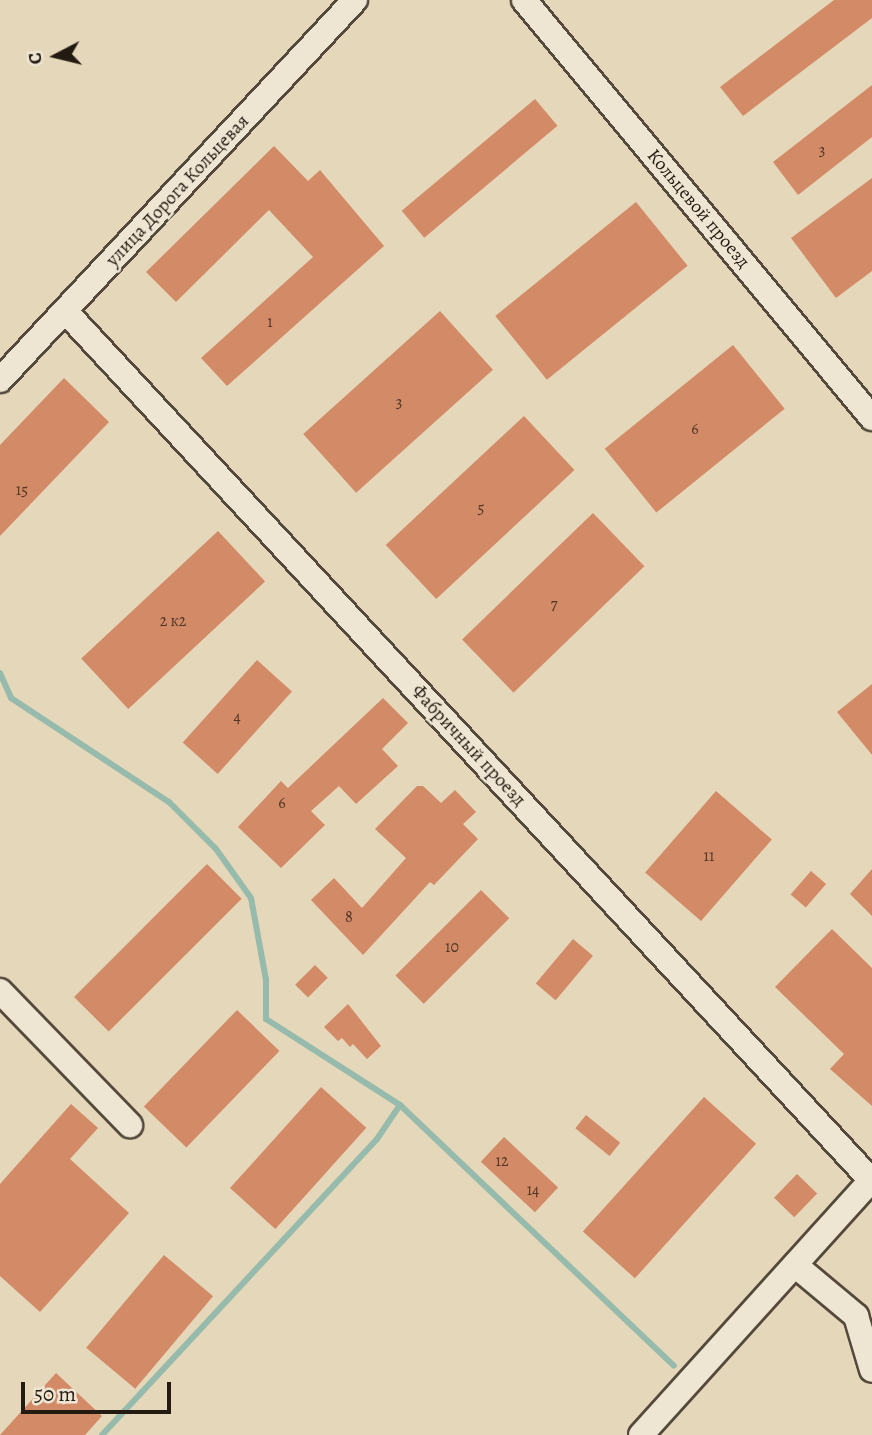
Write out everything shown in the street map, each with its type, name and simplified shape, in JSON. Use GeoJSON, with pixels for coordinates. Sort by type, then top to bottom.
{"type":"FeatureCollection","features":[{"type":"Feature","properties":{"kind":"street","name":"улица Дорога Кольцевая"},"geometry":{"type":"LineString","coordinates":[[0,380],[355,0]]}},
{"type":"Feature","properties":{"kind":"street","name":"Кольцевой проезд"},"geometry":{"type":"LineString","coordinates":[[524,0],[872,418]]}},
{"type":"Feature","properties":{"kind":"street","name":"Фабричный проезд"},"geometry":{"type":"LineString","coordinates":[[66,312],[871,1180]]}},
{"type":"Feature","properties":{"kind":"street"},"geometry":{"type":"LineString","coordinates":[[0,991],[130,1125]]}},
{"type":"Feature","properties":{"kind":"street"},"geometry":{"type":"LineString","coordinates":[[641,1435],[871,1180]]}},
{"type":"Feature","properties":{"kind":"street"},"geometry":{"type":"LineString","coordinates":[[795,1265],[856,1315],[872,1370]]}},
{"type":"Feature","properties":{"kind":"building"},"geometry":{"type":"Polygon","coordinates":[[[834,0],[872,0],[872,18],[743,116],[720,87],[834,0]]]}},
{"type":"Feature","properties":{"kind":"building"},"geometry":{"type":"Polygon","coordinates":[[[872,85],[872,137],[798,195],[773,162],[872,85]]]}},
{"type":"Feature","properties":{"kind":"building"},"geometry":{"type":"Polygon","coordinates":[[[535,99],[557,126],[424,238],[402,211],[535,99]]]}},
{"type":"Feature","properties":{"kind":"building"},"geometry":{"type":"Polygon","coordinates":[[[274,146],[308,181],[320,170],[384,246],[227,386],[201,358],[313,257],[269,210],[176,302],[146,272],[274,146]]]}},
{"type":"Feature","properties":{"kind":"building"},"geometry":{"type":"Polygon","coordinates":[[[872,178],[872,271],[836,298],[791,238],[872,178]]]}},
{"type":"Feature","properties":{"kind":"building"},"geometry":{"type":"Polygon","coordinates":[[[636,202],[688,266],[547,380],[495,316],[636,202]]]}},
{"type":"Feature","properties":{"kind":"building"},"geometry":{"type":"Polygon","coordinates":[[[440,311],[493,370],[356,493],[303,434],[440,311]]]}},
{"type":"Feature","properties":{"kind":"building"},"geometry":{"type":"Polygon","coordinates":[[[733,345],[785,409],[656,513],[605,449],[733,345]]]}},
{"type":"Feature","properties":{"kind":"building"},"geometry":{"type":"Polygon","coordinates":[[[64,378],[109,422],[0,536],[0,445],[64,378]]]}},
{"type":"Feature","properties":{"kind":"building"},"geometry":{"type":"Polygon","coordinates":[[[524,416],[574,470],[436,599],[386,545],[524,416]]]}},
{"type":"Feature","properties":{"kind":"building"},"geometry":{"type":"Polygon","coordinates":[[[593,513],[644,566],[513,693],[462,639],[593,513]]]}},
{"type":"Feature","properties":{"kind":"building"},"geometry":{"type":"Polygon","coordinates":[[[218,531],[265,581],[128,709],[81,659],[218,531]]]}},
{"type":"Feature","properties":{"kind":"building"},"geometry":{"type":"Polygon","coordinates":[[[257,660],[292,691],[218,774],[183,742],[257,660]]]}},
{"type":"Feature","properties":{"kind":"building"},"geometry":{"type":"Polygon","coordinates":[[[872,684],[872,755],[837,712],[872,684]]]}},
{"type":"Feature","properties":{"kind":"building"},"geometry":{"type":"Polygon","coordinates":[[[383,698],[408,723],[382,749],[398,766],[356,804],[339,786],[311,811],[325,825],[281,868],[238,827],[281,781],[288,788],[383,698]]]}},
{"type":"Feature","properties":{"kind":"building"},"geometry":{"type":"Polygon","coordinates":[[[417,786],[423,786],[441,803],[455,790],[476,812],[463,824],[478,839],[434,885],[430,882],[363,955],[311,900],[334,878],[362,908],[406,858],[375,829],[417,786]]]}},
{"type":"Feature","properties":{"kind":"building"},"geometry":{"type":"Polygon","coordinates":[[[716,791],[772,840],[701,921],[645,873],[716,791]]]}},
{"type":"Feature","properties":{"kind":"building"},"geometry":{"type":"Polygon","coordinates":[[[207,864],[242,899],[109,1032],[74,997],[207,864]]]}},
{"type":"Feature","properties":{"kind":"building"},"geometry":{"type":"Polygon","coordinates":[[[872,869],[872,916],[850,894],[872,869]]]}},
{"type":"Feature","properties":{"kind":"building"},"geometry":{"type":"Polygon","coordinates":[[[811,871],[826,884],[806,908],[791,894],[811,871]]]}},
{"type":"Feature","properties":{"kind":"building"},"geometry":{"type":"Polygon","coordinates":[[[481,890],[509,918],[424,1004],[395,976],[481,890]]]}},
{"type":"Feature","properties":{"kind":"building"},"geometry":{"type":"Polygon","coordinates":[[[832,929],[872,968],[872,1106],[830,1069],[844,1054],[775,987],[832,929]]]}},
{"type":"Feature","properties":{"kind":"building"},"geometry":{"type":"Polygon","coordinates":[[[573,939],[593,956],[556,1000],[536,983],[573,939]]]}},
{"type":"Feature","properties":{"kind":"building"},"geometry":{"type":"Polygon","coordinates":[[[315,965],[328,978],[308,998],[295,985],[315,965]]]}},
{"type":"Feature","properties":{"kind":"building"},"geometry":{"type":"Polygon","coordinates":[[[348,1004],[381,1046],[367,1059],[353,1044],[350,1047],[342,1038],[338,1041],[324,1027],[348,1004]]]}},
{"type":"Feature","properties":{"kind":"building"},"geometry":{"type":"Polygon","coordinates":[[[237,1010],[279,1051],[186,1147],[144,1106],[237,1010]]]}},
{"type":"Feature","properties":{"kind":"building"},"geometry":{"type":"Polygon","coordinates":[[[321,1087],[366,1128],[275,1229],[230,1188],[321,1087]]]}},
{"type":"Feature","properties":{"kind":"building"},"geometry":{"type":"Polygon","coordinates":[[[704,1097],[756,1144],[635,1278],[583,1232],[704,1097]]]}},
{"type":"Feature","properties":{"kind":"building"},"geometry":{"type":"Polygon","coordinates":[[[71,1104],[98,1128],[70,1159],[129,1213],[40,1312],[0,1276],[0,1184],[71,1104]]]}},
{"type":"Feature","properties":{"kind":"building"},"geometry":{"type":"Polygon","coordinates":[[[586,1115],[620,1143],[609,1156],[575,1128],[586,1115]]]}},
{"type":"Feature","properties":{"kind":"building"},"geometry":{"type":"Polygon","coordinates":[[[504,1137],[558,1187],[535,1212],[481,1162],[504,1137]]]}},
{"type":"Feature","properties":{"kind":"building"},"geometry":{"type":"Polygon","coordinates":[[[797,1174],[817,1193],[794,1217],[774,1198],[797,1174]]]}},
{"type":"Feature","properties":{"kind":"building"},"geometry":{"type":"Polygon","coordinates":[[[164,1255],[213,1296],[135,1389],[86,1348],[164,1255]]]}},
{"type":"Feature","properties":{"kind":"building"},"geometry":{"type":"Polygon","coordinates":[[[56,1373],[102,1416],[85,1435],[0,1435],[56,1373]]]}},
{"type":"Feature","properties":{"kind":"waterway"},"geometry":{"type":"LineString","coordinates":[[0,673],[11,698],[169,802],[216,849],[251,898],[266,980],[266,1019],[400,1105]]}},
{"type":"Feature","properties":{"kind":"waterway"},"geometry":{"type":"LineString","coordinates":[[102,1435],[377,1139],[400,1105],[674,1366]]}}]}
